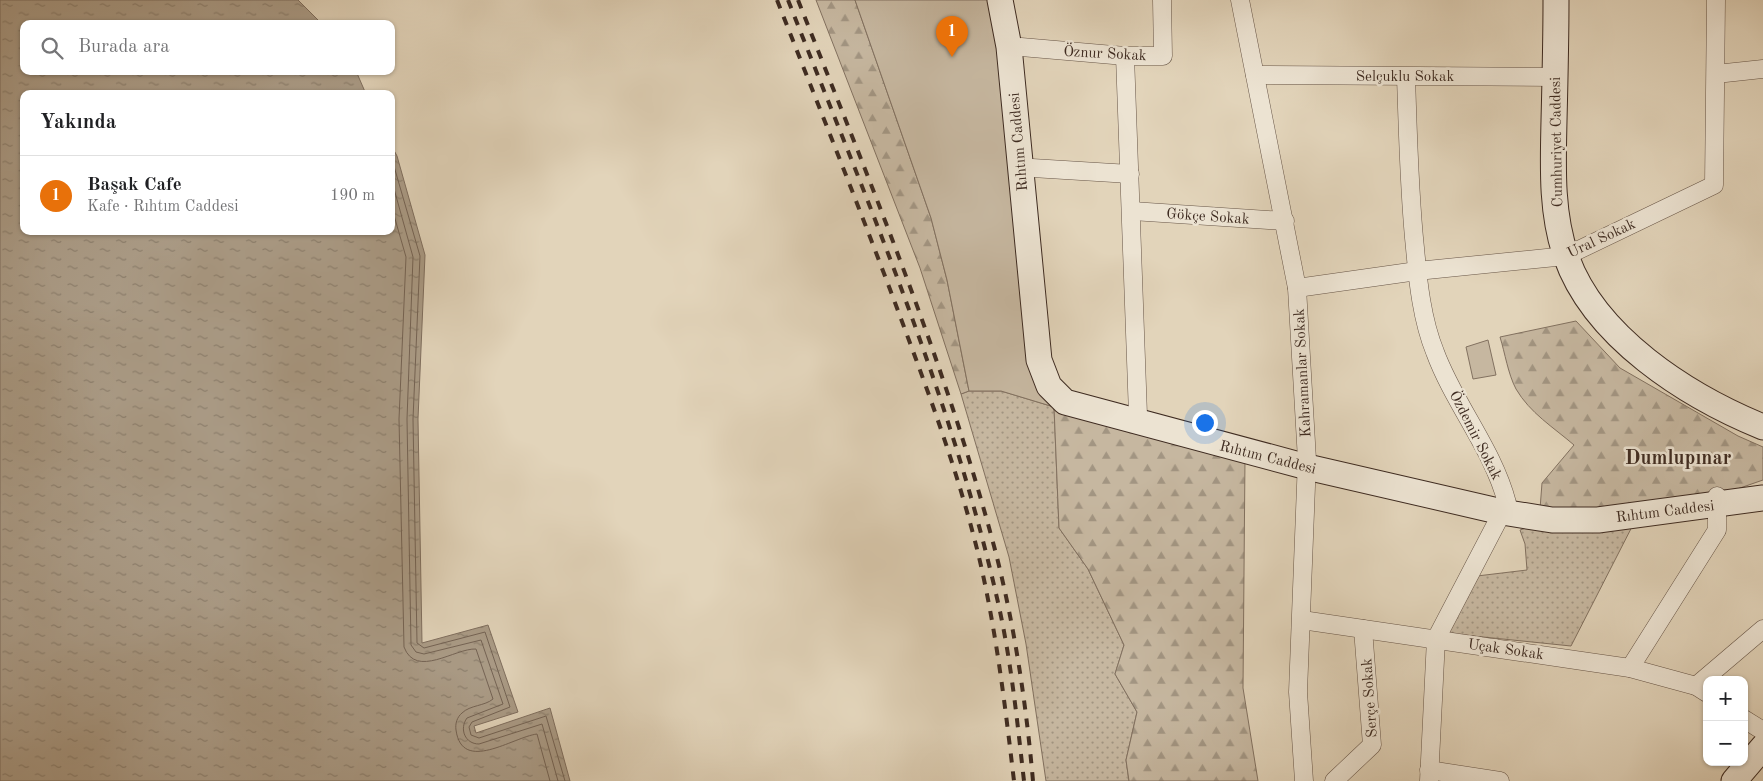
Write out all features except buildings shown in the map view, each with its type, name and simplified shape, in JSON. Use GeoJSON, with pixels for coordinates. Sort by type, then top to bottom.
{"type":"FeatureCollection","features":[{"type":"Feature","properties":{"kind":"main road","name":"Rıhtım Caddesi"},"geometry":{"type":"LineString","coordinates":[[1000,0],[1009,47],[1039,360],[1049,386],[1065,402],[1078,407],[1307,463],[1505,508],[1593,512],[1718,500],[1763,498]]}},
{"type":"Feature","properties":{"kind":"main road","name":"Rıhtım Caddesi"},"geometry":{"type":"LineString","coordinates":[[1013,0],[1021,47],[1047,335],[1055,372],[1062,387],[1070,396],[1307,463]]}},
{"type":"Feature","properties":{"kind":"main road","name":"Cumhuriyet Caddesi"},"geometry":{"type":"LineString","coordinates":[[1556,0],[1554,194],[1566,256],[1596,310],[1614,332],[1637,353],[1690,389],[1741,418],[1763,427]]}},
{"type":"Feature","properties":{"kind":"main road","name":"Rıhtım Caddesi"},"geometry":{"type":"LineString","coordinates":[[1718,500],[1763,488]]}},
{"type":"Feature","properties":{"kind":"main road"},"geometry":{"type":"LineString","coordinates":[[1734,781],[1763,747]]}},
{"type":"Feature","properties":{"kind":"street","name":"Öznur Sokak"},"geometry":{"type":"LineString","coordinates":[[1021,47],[1126,56],[1163,56],[1162,0]]}},
{"type":"Feature","properties":{"kind":"street","name":"Kahramanlar Sokak"},"geometry":{"type":"LineString","coordinates":[[1240,0],[1297,288],[1307,463],[1298,692],[1304,781]]}},
{"type":"Feature","properties":{"kind":"street","name":"Ural Sokak"},"geometry":{"type":"LineString","coordinates":[[1297,288],[1417,271],[1566,256],[1714,185],[1716,0]]}},
{"type":"Feature","properties":{"kind":"street"},"geometry":{"type":"LineString","coordinates":[[1126,56],[1138,415]]}},
{"type":"Feature","properties":{"kind":"street"},"geometry":{"type":"LineString","coordinates":[[1716,74],[1763,69]]}},
{"type":"Feature","properties":{"kind":"street","name":"Selçuklu Sokak"},"geometry":{"type":"LineString","coordinates":[[1255,75],[1555,77]]}},
{"type":"Feature","properties":{"kind":"street","name":"Özdemir Sokak"},"geometry":{"type":"LineString","coordinates":[[1406,77],[1410,195],[1417,271],[1427,327],[1434,352],[1459,404],[1492,463],[1505,508]]}},
{"type":"Feature","properties":{"kind":"street"},"geometry":{"type":"LineString","coordinates":[[1032,168],[1130,174]]}},
{"type":"Feature","properties":{"kind":"street","name":"Gökçe Sokak"},"geometry":{"type":"LineString","coordinates":[[1132,211],[1285,221]]}},
{"type":"Feature","properties":{"kind":"street"},"geometry":{"type":"LineString","coordinates":[[1630,668],[1717,530],[1718,500]]}},
{"type":"Feature","properties":{"kind":"street"},"geometry":{"type":"LineString","coordinates":[[1500,781],[1429,775],[1436,639],[1505,508]]}},
{"type":"Feature","properties":{"kind":"street","name":"Uçak Sokak"},"geometry":{"type":"LineString","coordinates":[[1302,620],[1630,668],[1701,690]]}},
{"type":"Feature","properties":{"kind":"street","name":"Serçe Sokak"},"geometry":{"type":"LineString","coordinates":[[1334,781],[1372,745],[1363,628]]}},
{"type":"Feature","properties":{"kind":"street"},"geometry":{"type":"LineString","coordinates":[[1701,690],[1763,629]]}},
{"type":"Feature","properties":{"kind":"street"},"geometry":{"type":"LineString","coordinates":[[1747,721],[1763,731]]}},
{"type":"Feature","properties":{"kind":"green space"},"geometry":{"type":"Polygon","coordinates":[[[816,0],[855,0],[931,218],[947,280],[969,391],[961,394],[920,268],[816,0]]]}},
{"type":"Feature","properties":{"kind":"green space"},"geometry":{"type":"Polygon","coordinates":[[[855,0],[992,0],[1054,407],[1001,391],[969,391],[947,280],[931,218],[855,0]]]}},
{"type":"Feature","properties":{"kind":"green space"},"geometry":{"type":"Polygon","coordinates":[[[1576,321],[1620,368],[1738,436],[1763,447],[1763,480],[1717,496],[1636,507],[1540,509],[1542,483],[1574,445],[1542,419],[1522,398],[1511,377],[1500,337],[1576,321]]]}},
{"type":"Feature","properties":{"kind":"green space"},"geometry":{"type":"Polygon","coordinates":[[[1488,340],[1496,375],[1473,379],[1466,347],[1488,340]]]}},
{"type":"Feature","properties":{"kind":"green space"},"geometry":{"type":"Polygon","coordinates":[[[969,391],[1001,391],[1054,407],[1059,528],[1088,569],[1124,645],[1115,674],[1137,712],[1126,760],[1129,781],[1046,781],[1026,644],[1009,557],[961,394],[969,391]]]}},
{"type":"Feature","properties":{"kind":"green space"},"geometry":{"type":"Polygon","coordinates":[[[1054,407],[1245,458],[1243,688],[1258,781],[1129,781],[1126,760],[1137,712],[1115,674],[1124,645],[1088,569],[1059,528],[1054,407]]]}},
{"type":"Feature","properties":{"kind":"green space"},"geometry":{"type":"Polygon","coordinates":[[[1638,515],[1571,646],[1444,633],[1477,576],[1527,570],[1525,544],[1520,530],[1552,520],[1638,515]]]}},
{"type":"Feature","properties":{"kind":"water"},"geometry":{"type":"Polygon","coordinates":[[[0,0],[298,0],[318,20],[20,20],[20,75],[358,75],[364,90],[20,90],[20,235],[395,235],[395,152],[425,255],[418,419],[422,643],[488,625],[518,712],[474,726],[476,733],[550,708],[570,781],[0,781],[0,0]]]}},
{"type":"Feature","properties":{"kind":"railway"},"geometry":{"type":"LineString","coordinates":[[777,0],[891,292],[960,487],[978,553],[990,610],[1014,781]]}},
{"type":"Feature","properties":{"kind":"railway"},"geometry":{"type":"LineString","coordinates":[[788,0],[904,295],[931,370],[978,521],[1006,643],[1024,781]]}},
{"type":"Feature","properties":{"kind":"railway"},"geometry":{"type":"LineString","coordinates":[[798,0],[904,270],[974,476],[994,546],[1013,633],[1023,692],[1033,781]]}},
{"type":"Feature","properties":{"kind":"place","name":"Başak Cafe"},"geometry":{"type":"Point","coordinates":[952,57]}},
{"type":"Feature","properties":{"kind":"district","name":"Dumlupınar"},"geometry":{"type":"Point","coordinates":[1678,457]}}]}
